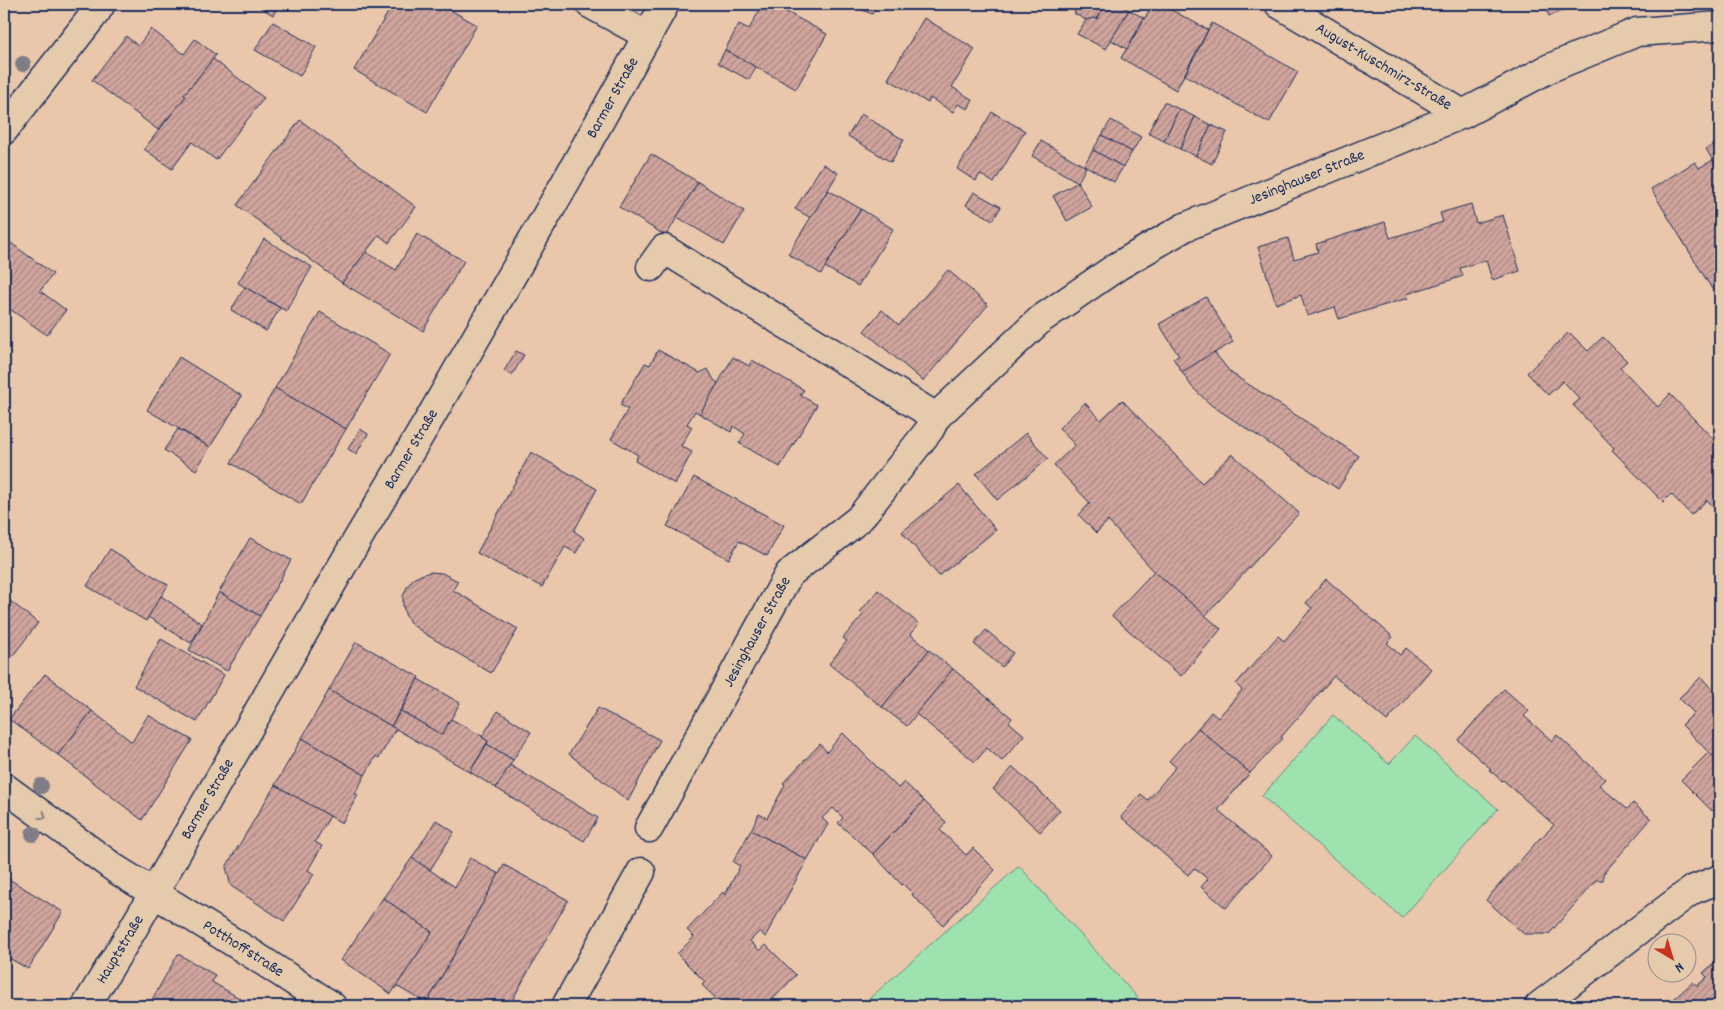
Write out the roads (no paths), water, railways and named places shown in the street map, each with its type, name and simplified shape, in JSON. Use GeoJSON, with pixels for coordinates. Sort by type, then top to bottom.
{"type":"FeatureCollection","features":[{"type":"Feature","properties":{"kind":"street"},"geometry":{"type":"LineString","coordinates":[[4,130],[101,4]]}},
{"type":"Feature","properties":{"kind":"street"},"geometry":{"type":"LineString","coordinates":[[590,4],[648,36]]}},
{"type":"Feature","properties":{"kind":"street","name":"Barmer Straße"},"geometry":{"type":"LineString","coordinates":[[152,892],[430,418],[665,4]]}},
{"type":"Feature","properties":{"kind":"street","name":"August-Kuschmirz-Straße"},"geometry":{"type":"LineString","coordinates":[[1279,4],[1463,114]]}},
{"type":"Feature","properties":{"kind":"street","name":"Jesinghauser Straße"},"geometry":{"type":"LineString","coordinates":[[649,828],[789,574],[859,519],[930,429],[936,417],[1041,319],[1118,266],[1185,227],[1463,114],[1550,68],[1637,32],[1720,26]]}},
{"type":"Feature","properties":{"kind":"street"},"geometry":{"type":"LineString","coordinates":[[651,267],[664,250],[936,417]]}},
{"type":"Feature","properties":{"kind":"street","name":"Potthoffstraße"},"geometry":{"type":"LineString","coordinates":[[4,787],[101,860],[332,1006]]}},
{"type":"Feature","properties":{"kind":"street"},"geometry":{"type":"LineString","coordinates":[[566,1006],[641,872]]}},
{"type":"Feature","properties":{"kind":"street"},"geometry":{"type":"LineString","coordinates":[[1539,1006],[1692,890],[1720,878]]}},
{"type":"Feature","properties":{"kind":"street","name":"Hauptstraße"},"geometry":{"type":"LineString","coordinates":[[86,1006],[130,934],[152,892]]}}]}
